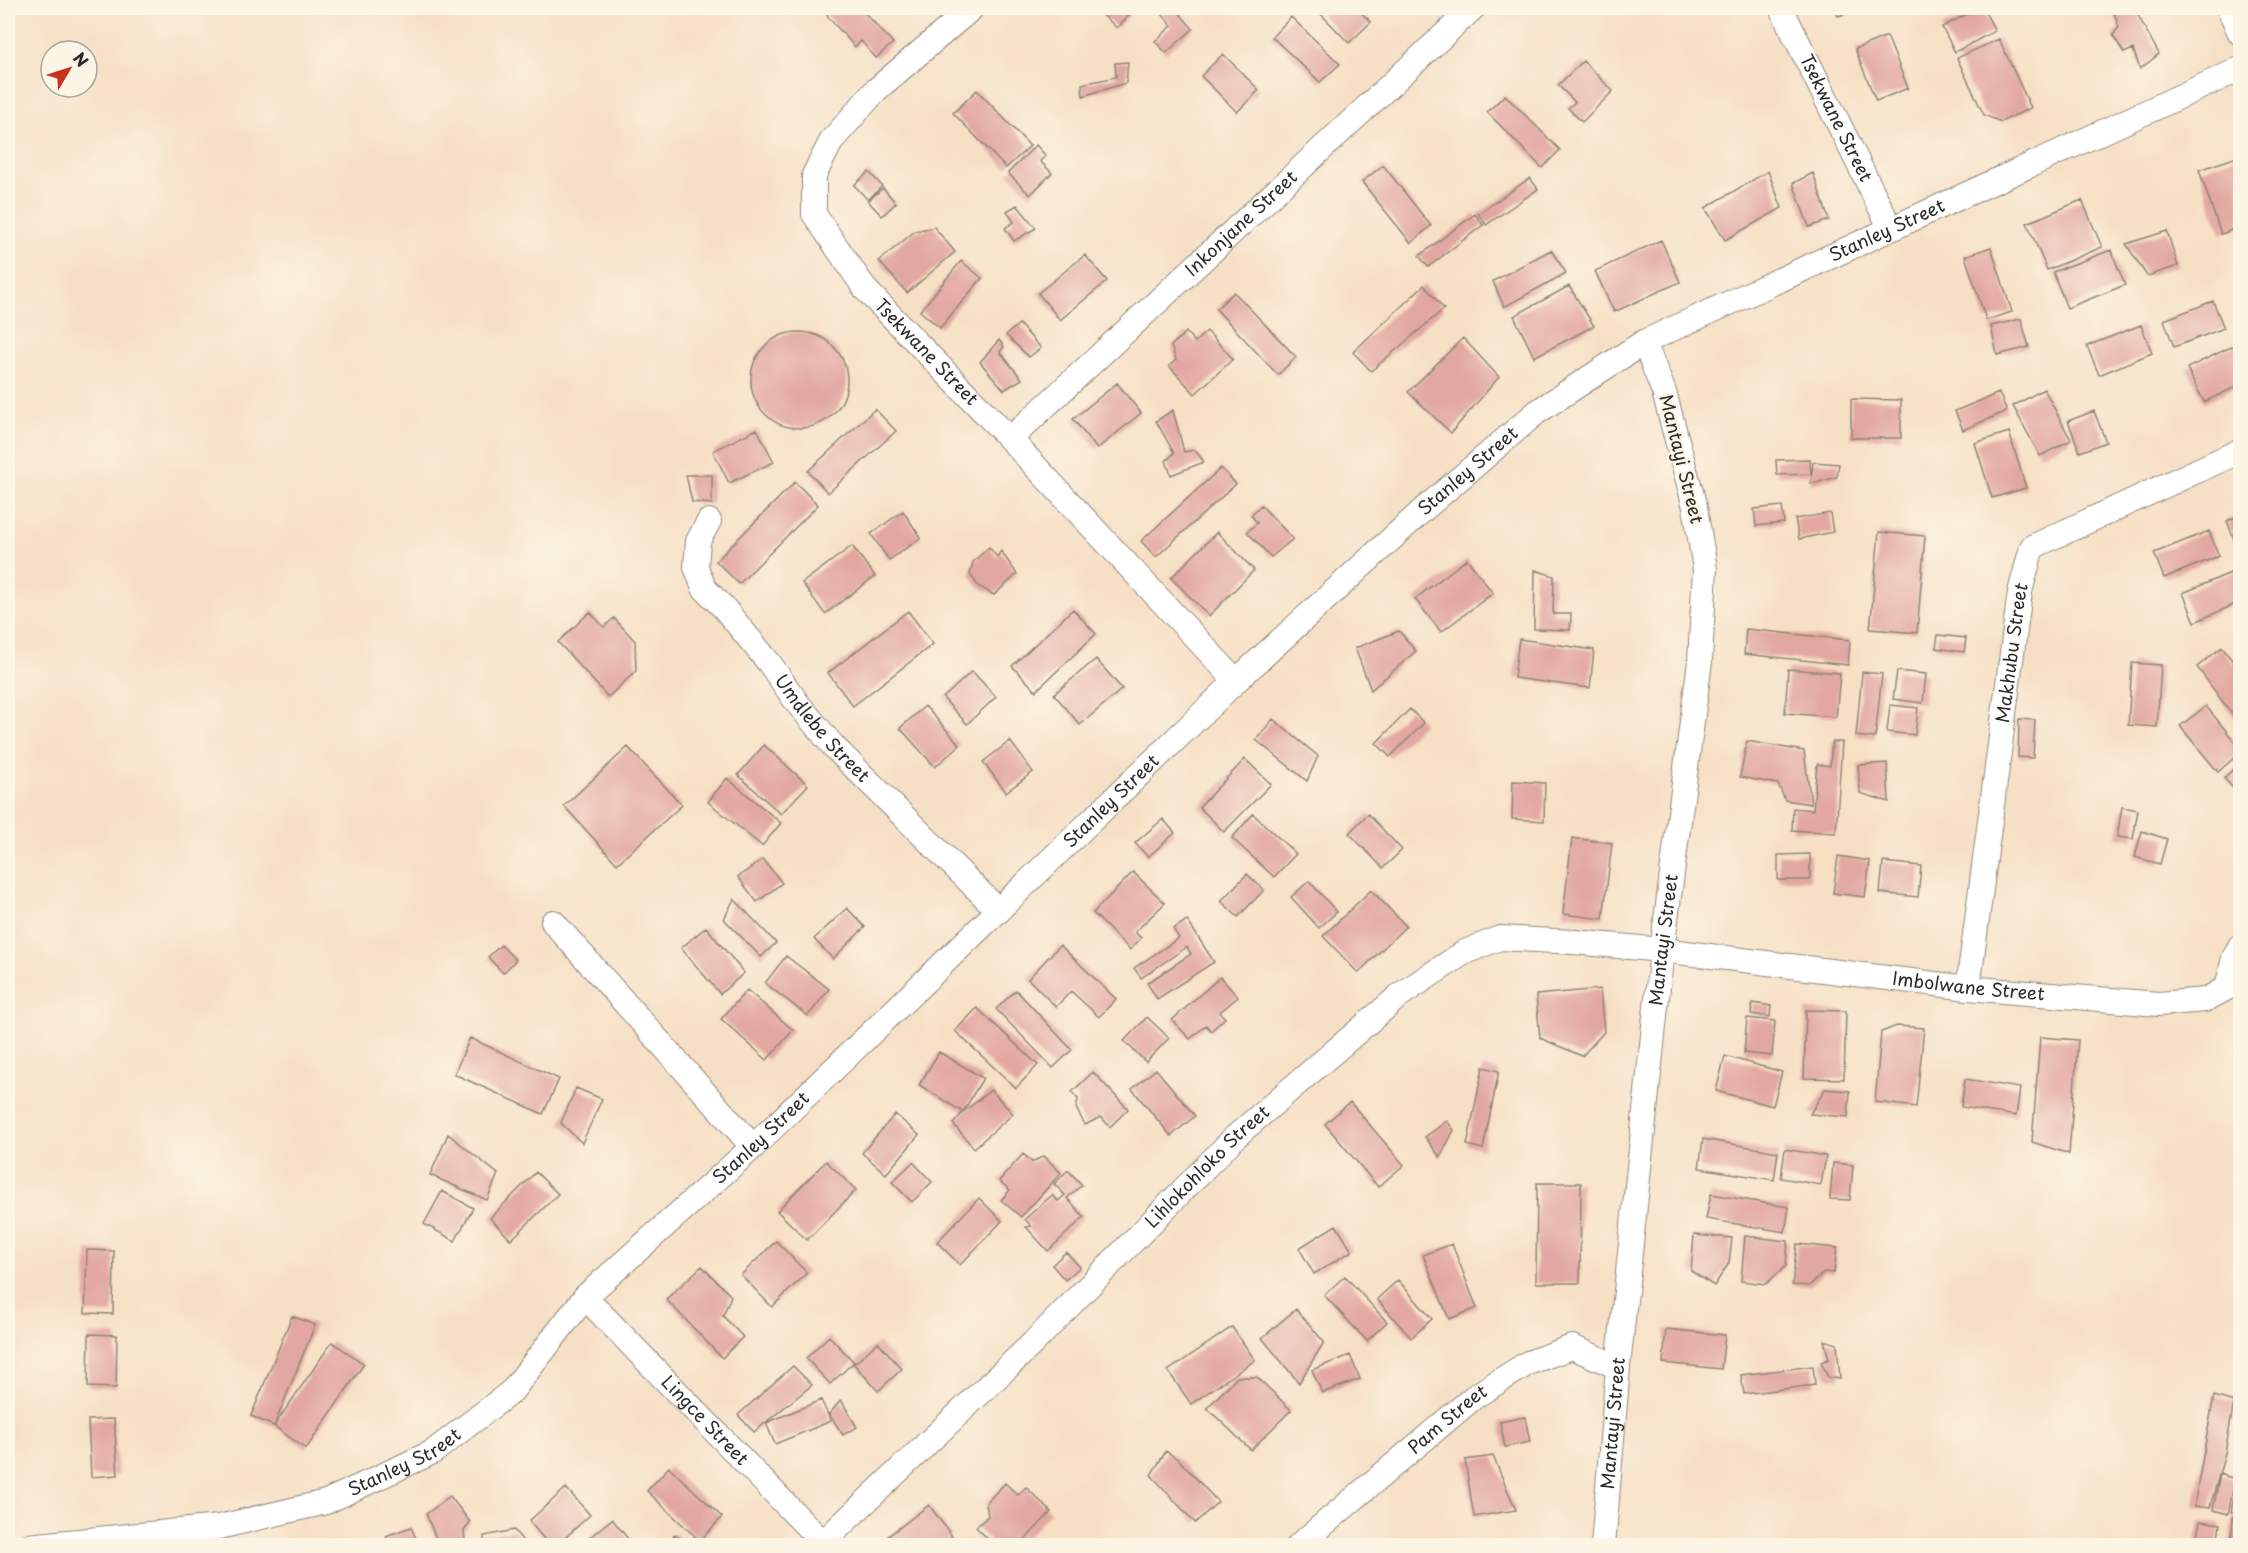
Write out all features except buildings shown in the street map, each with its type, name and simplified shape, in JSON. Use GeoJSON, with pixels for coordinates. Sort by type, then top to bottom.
{"type":"FeatureCollection","features":[{"type":"Feature","properties":{"kind":"street","name":"Tsekwane Street"},"geometry":{"type":"LineString","coordinates":[[972,8],[876,90],[832,140],[814,175],[814,214],[866,290],[1010,439],[1236,681]]}},
{"type":"Feature","properties":{"kind":"street","name":"Inkonjane Street"},"geometry":{"type":"LineString","coordinates":[[1010,439],[1473,8]]}},
{"type":"Feature","properties":{"kind":"street","name":"Tsekwane Street"},"geometry":{"type":"LineString","coordinates":[[1781,8],[1891,229]]}},
{"type":"Feature","properties":{"kind":"street"},"geometry":{"type":"LineString","coordinates":[[2229,8],[2241,33]]}},
{"type":"Feature","properties":{"kind":"street","name":"Stanley Street"},"geometry":{"type":"LineString","coordinates":[[28,1545],[219,1527],[327,1502],[434,1452],[512,1391],[585,1297],[753,1147],[1236,681],[1423,510],[1537,412],[1644,342],[2241,69]]}},
{"type":"Feature","properties":{"kind":"street","name":"Mantayi Street"},"geometry":{"type":"LineString","coordinates":[[1603,1545],[1618,1367],[1662,950],[1700,662],[1705,569],[1695,507],[1677,438],[1664,392],[1644,342]]}},
{"type":"Feature","properties":{"kind":"street","name":"Makhubu Street"},"geometry":{"type":"LineString","coordinates":[[1968,988],[2020,592],[2032,547],[2241,451]]}},
{"type":"Feature","properties":{"kind":"street","name":"Umdlebe Street"},"geometry":{"type":"LineString","coordinates":[[709,521],[698,541],[696,567],[704,588],[731,616],[834,747],[999,911]]}},
{"type":"Feature","properties":{"kind":"street"},"geometry":{"type":"LineString","coordinates":[[553,922],[753,1147]]}},
{"type":"Feature","properties":{"kind":"street","name":"Lihlokohloko Street"},"geometry":{"type":"LineString","coordinates":[[823,1544],[1032,1344],[1235,1137],[1400,995],[1465,952],[1500,938],[1662,950]]}},
{"type":"Feature","properties":{"kind":"street","name":"Imbolwane Street"},"geometry":{"type":"LineString","coordinates":[[1662,950],[1968,988],[2158,1005],[2205,1000],[2227,988],[2241,945]]}},
{"type":"Feature","properties":{"kind":"street","name":"Lingce Street"},"geometry":{"type":"LineString","coordinates":[[585,1297],[823,1544]]}},
{"type":"Feature","properties":{"kind":"street","name":"Pam Street"},"geometry":{"type":"LineString","coordinates":[[1298,1545],[1474,1397],[1528,1363],[1572,1347],[1618,1367]]}}]}
